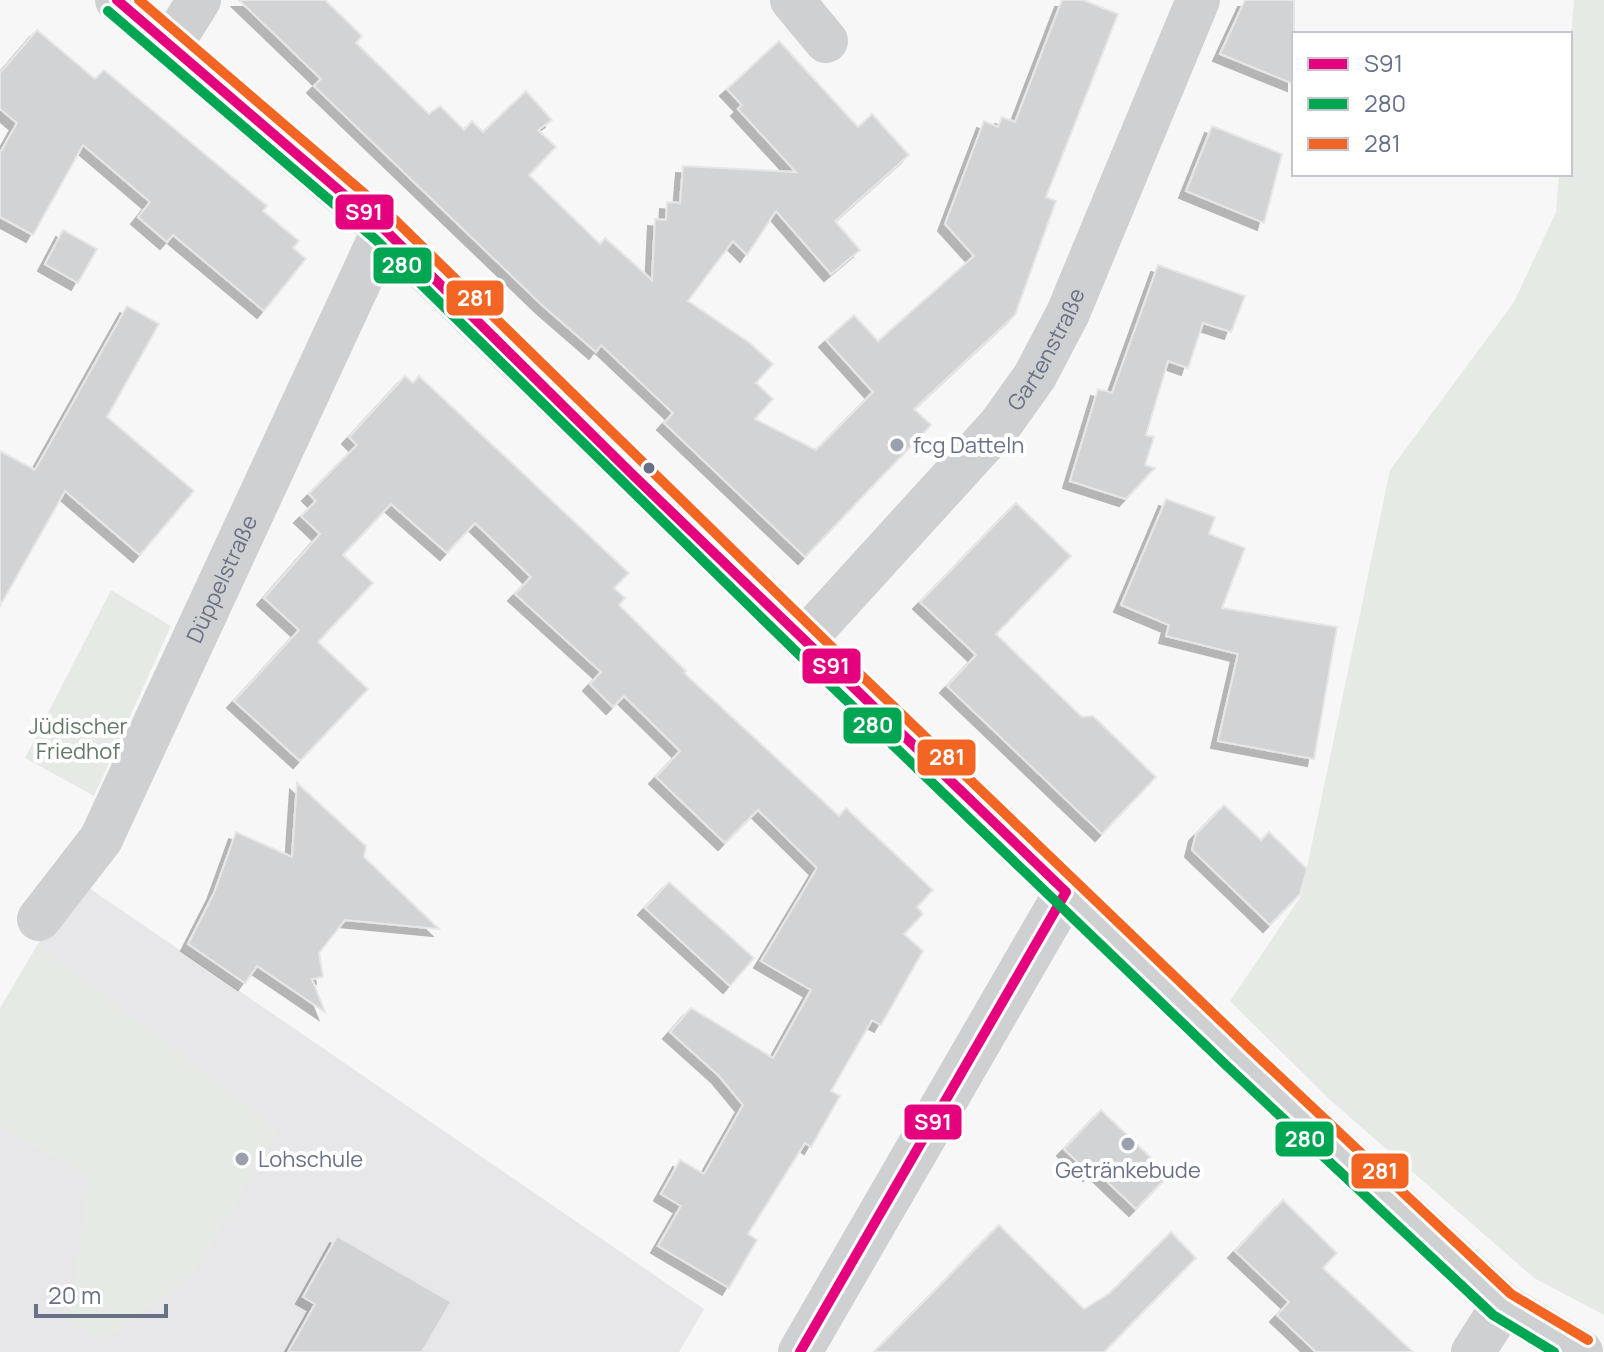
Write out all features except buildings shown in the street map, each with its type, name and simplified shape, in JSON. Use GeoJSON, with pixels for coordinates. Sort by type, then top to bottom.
{"type":"FeatureCollection","features":[{"type":"Feature","properties":{"kind":"street"},"geometry":{"type":"LineString","coordinates":[[117,0],[384,229],[1066,892],[1503,1305],[1581,1352]]}},
{"type":"Feature","properties":{"kind":"street"},"geometry":{"type":"LineString","coordinates":[[171,45],[199,0]]}},
{"type":"Feature","properties":{"kind":"street"},"geometry":{"type":"LineString","coordinates":[[792,0],[826,41]]}},
{"type":"Feature","properties":{"kind":"street","name":"Gartenstraße"},"geometry":{"type":"LineString","coordinates":[[804,640],[1000,425],[1035,376],[1068,313],[1198,0]]}},
{"type":"Feature","properties":{"kind":"street","name":"Düppelstraße"},"geometry":{"type":"LineString","coordinates":[[39,919],[101,839],[384,229]]}},
{"type":"Feature","properties":{"kind":"street"},"geometry":{"type":"LineString","coordinates":[[800,1352],[1066,892]]}},
{"type":"Feature","properties":{"kind":"street"},"geometry":{"type":"LineString","coordinates":[[1473,1352],[1503,1305]]}},
{"type":"Feature","properties":{"kind":"shaded area","name":"Lohschule"},"geometry":{"type":"Polygon","coordinates":[[[86,886],[704,1309],[679,1352],[0,1352],[0,1008],[38,944],[86,886]]]}},
{"type":"Feature","properties":{"kind":"green space"},"geometry":{"type":"Polygon","coordinates":[[[1574,0],[1604,0],[1604,1315],[1534,1278],[1329,1099],[1230,1001],[1301,896],[1390,470],[1514,302],[1556,212],[1559,176],[1572,176],[1571,32],[1574,0]]]}},
{"type":"Feature","properties":{"kind":"green space","name":"Jüdischer Friedhof"},"geometry":{"type":"Polygon","coordinates":[[[111,590],[171,626],[94,796],[25,758],[111,590]]]}},
{"type":"Feature","properties":{"kind":"green space"},"geometry":{"type":"Polygon","coordinates":[[[38,944],[279,1131],[192,1276],[100,1343],[70,1316],[89,1177],[0,1127],[0,1010],[38,944]]]}},
{"type":"Feature","properties":{"kind":"transit line","name":"S91"},"geometry":{"type":"LineString","coordinates":[[117,0],[384,229],[635,477],[1066,892]]}},
{"type":"Feature","properties":{"kind":"transit line","name":"281"},"geometry":{"type":"LineString","coordinates":[[139,0],[394,219],[840,655],[1248,1047],[1511,1294],[1588,1340]]}},
{"type":"Feature","properties":{"kind":"transit line","name":"280"},"geometry":{"type":"LineString","coordinates":[[108,11],[375,239],[820,675],[1228,1067],[1493,1315],[1554,1352]]}},
{"type":"Feature","properties":{"kind":"transit line","name":"S91"},"geometry":{"type":"LineString","coordinates":[[800,1352],[1066,892]]}},
{"type":"Feature","properties":{"kind":"place","name":"fcg Datteln"},"geometry":{"type":"Point","coordinates":[897,445]}},
{"type":"Feature","properties":{"kind":"place","name":"Getränkebude"},"geometry":{"type":"Point","coordinates":[1128,1144]}},
{"type":"Feature","properties":{"kind":"place","name":"Lohschule"},"geometry":{"type":"Point","coordinates":[242,1159]}}]}
